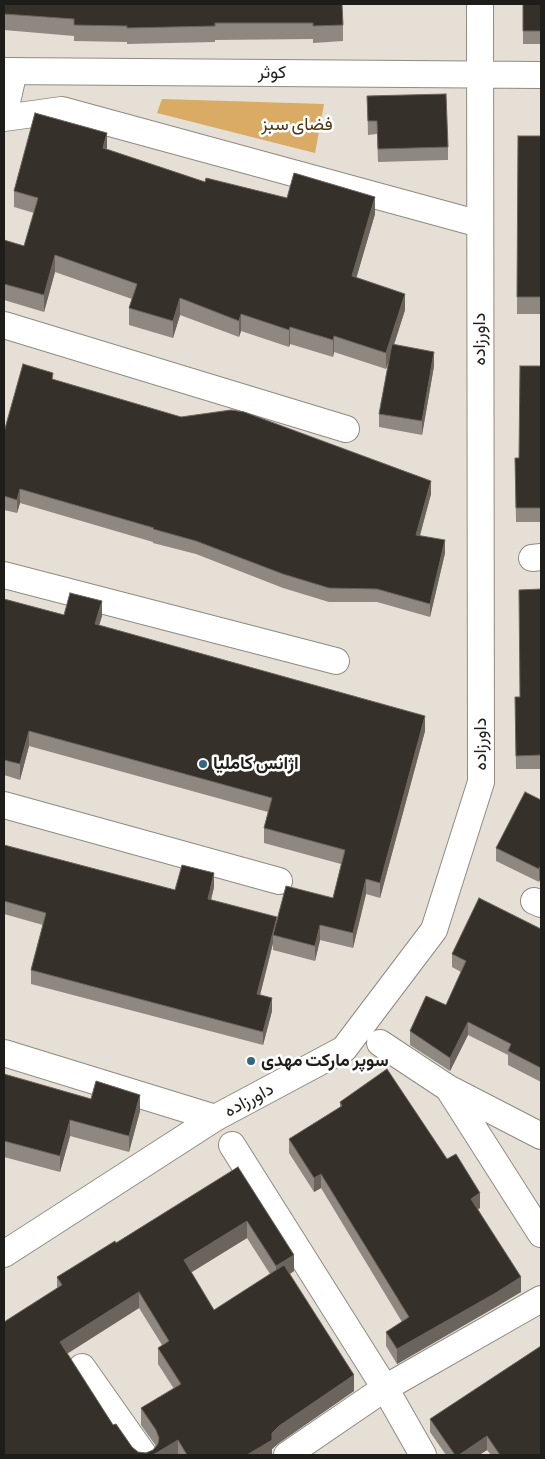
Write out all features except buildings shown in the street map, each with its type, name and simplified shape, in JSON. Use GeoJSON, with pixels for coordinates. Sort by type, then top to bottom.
{"type":"FeatureCollection","features":[{"type":"Feature","properties":{"kind":"street","name":"داورزاده"},"geometry":{"type":"LineString","coordinates":[[4,1254],[215,1118],[344,1049],[434,930],[481,782],[480,4]]}},
{"type":"Feature","properties":{"kind":"street","name":"کوثر"},"geometry":{"type":"LineString","coordinates":[[9,71],[541,75]]}},
{"type":"Feature","properties":{"kind":"street"},"geometry":{"type":"LineString","coordinates":[[9,71],[4,117],[62,110],[480,224]]}},
{"type":"Feature","properties":{"kind":"street"},"geometry":{"type":"LineString","coordinates":[[4,325],[346,429]]}},
{"type":"Feature","properties":{"kind":"street"},"geometry":{"type":"LineString","coordinates":[[4,575],[336,661]]}},
{"type":"Feature","properties":{"kind":"street"},"geometry":{"type":"LineString","coordinates":[[4,805],[279,881]]}},
{"type":"Feature","properties":{"kind":"street"},"geometry":{"type":"LineString","coordinates":[[380,1043],[448,1088],[541,1136]]}},
{"type":"Feature","properties":{"kind":"street"},"geometry":{"type":"LineString","coordinates":[[4,1053],[215,1118]]}},
{"type":"Feature","properties":{"kind":"street"},"geometry":{"type":"LineString","coordinates":[[448,1088],[541,1234]]}},
{"type":"Feature","properties":{"kind":"street"},"geometry":{"type":"LineString","coordinates":[[232,1145],[385,1388],[423,1455]]}},
{"type":"Feature","properties":{"kind":"street"},"geometry":{"type":"LineString","coordinates":[[287,1455],[385,1388],[541,1299]]}},
{"type":"Feature","properties":{"kind":"street"},"geometry":{"type":"LineString","coordinates":[[82,1367],[144,1455]]}},
{"type":"Feature","properties":{"kind":"green space","name":"فضای سبز"},"geometry":{"type":"Polygon","coordinates":[[[162,99],[324,104],[315,153],[157,113],[162,99]]]}},
{"type":"Feature","properties":{"kind":"place","name":"اژانس کاملیا"},"geometry":{"type":"Point","coordinates":[203,764]}},
{"type":"Feature","properties":{"kind":"place","name":"سوپر مارکت مهدی"},"geometry":{"type":"Point","coordinates":[251,1061]}}]}
